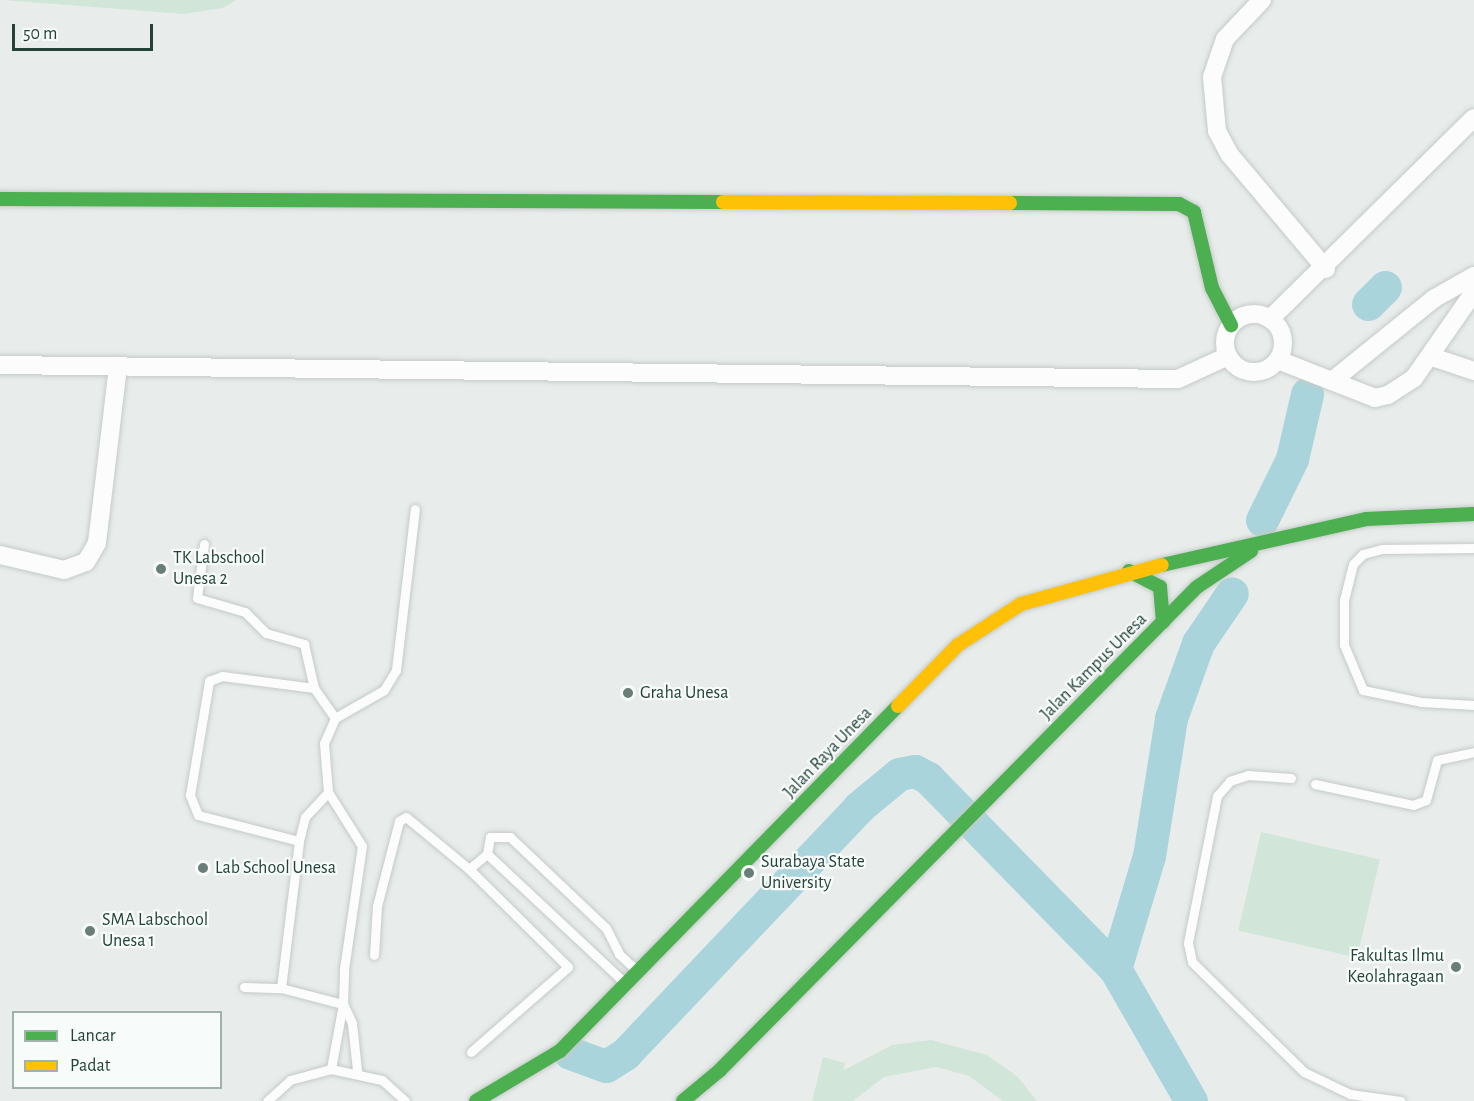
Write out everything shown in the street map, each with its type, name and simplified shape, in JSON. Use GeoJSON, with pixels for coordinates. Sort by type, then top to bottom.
{"type":"FeatureCollection","features":[{"type":"Feature","properties":{"kind":"main road"},"geometry":{"type":"LineString","coordinates":[[0,199],[1179,204],[1194,212],[1202,228],[1212,288],[1231,325]]}},
{"type":"Feature","properties":{"kind":"main road","name":"Jalan Raya Unesa"},"geometry":{"type":"LineString","coordinates":[[476,1101],[503,1095],[560,1051],[639,973],[958,645],[1021,604],[1129,571],[1366,519],[1474,514]]}},
{"type":"Feature","properties":{"kind":"main road","name":"Jalan Kampus Unesa"},"geometry":{"type":"LineString","coordinates":[[683,1101],[719,1071],[976,813],[1197,586],[1268,542]]}},
{"type":"Feature","properties":{"kind":"main road"},"geometry":{"type":"LineString","coordinates":[[1129,571],[1160,587],[1166,611],[1163,622]]}},
{"type":"Feature","properties":{"kind":"street"},"geometry":{"type":"LineString","coordinates":[[1262,0],[1225,39],[1212,77],[1217,131],[1230,155],[1326,269]]}},
{"type":"Feature","properties":{"kind":"street"},"geometry":{"type":"LineString","coordinates":[[1270,319],[1326,269],[1474,118]]}},
{"type":"Feature","properties":{"kind":"street"},"geometry":{"type":"LineString","coordinates":[[1332,381],[1435,298],[1474,276]]}},
{"type":"Feature","properties":{"kind":"street"},"geometry":{"type":"LineString","coordinates":[[1278,360],[1375,398],[1388,395],[1401,390],[1432,357],[1474,292]]}},
{"type":"Feature","properties":{"kind":"street"},"geometry":{"type":"LineString","coordinates":[[1249,314],[1270,319],[1283,339],[1278,360],[1264,370],[1248,372],[1228,356],[1225,340],[1231,325],[1249,314]]}},
{"type":"Feature","properties":{"kind":"street"},"geometry":{"type":"LineString","coordinates":[[0,365],[1178,379],[1228,356]]}},
{"type":"Feature","properties":{"kind":"street"},"geometry":{"type":"LineString","coordinates":[[1432,357],[1474,371]]}},
{"type":"Feature","properties":{"kind":"street"},"geometry":{"type":"LineString","coordinates":[[0,555],[64,570],[86,562],[97,543],[118,367]]}},
{"type":"Feature","properties":{"kind":"lane"},"geometry":{"type":"LineString","coordinates":[[331,1069],[343,1004],[362,846],[328,792],[324,743],[335,718],[384,690],[396,670],[415,509]]}},
{"type":"Feature","properties":{"kind":"lane"},"geometry":{"type":"LineString","coordinates":[[204,544],[197,598],[245,612],[262,631],[304,644],[314,688],[335,718]]}},
{"type":"Feature","properties":{"kind":"lane"},"geometry":{"type":"LineString","coordinates":[[1474,548],[1382,549],[1363,554],[1353,564],[1344,599],[1344,645],[1363,690],[1474,705]]}},
{"type":"Feature","properties":{"kind":"lane"},"geometry":{"type":"LineString","coordinates":[[299,841],[198,815],[190,795],[209,681],[222,676],[314,688]]}},
{"type":"Feature","properties":{"kind":"lane"},"geometry":{"type":"LineString","coordinates":[[1315,784],[1413,805],[1426,800],[1437,760],[1474,753]]}},
{"type":"Feature","properties":{"kind":"lane"},"geometry":{"type":"LineString","coordinates":[[1291,778],[1248,775],[1230,781],[1217,796],[1188,943],[1192,962],[1203,977],[1296,1064],[1349,1098],[1401,1101]]}},
{"type":"Feature","properties":{"kind":"lane"},"geometry":{"type":"LineString","coordinates":[[281,988],[299,841],[306,817],[328,792]]}},
{"type":"Feature","properties":{"kind":"lane"},"geometry":{"type":"LineString","coordinates":[[374,955],[377,906],[399,821],[413,819],[469,869],[568,967],[471,1053]]}},
{"type":"Feature","properties":{"kind":"lane"},"geometry":{"type":"LineString","coordinates":[[469,869],[487,854],[490,837],[510,837],[606,928],[619,954],[639,973]]}},
{"type":"Feature","properties":{"kind":"lane"},"geometry":{"type":"LineString","coordinates":[[487,854],[626,984]]}},
{"type":"Feature","properties":{"kind":"lane"},"geometry":{"type":"LineString","coordinates":[[244,987],[281,988],[343,1004]]}},
{"type":"Feature","properties":{"kind":"lane"},"geometry":{"type":"LineString","coordinates":[[343,1004],[352,1023],[357,1071]]}},
{"type":"Feature","properties":{"kind":"lane"},"geometry":{"type":"LineString","coordinates":[[267,1101],[290,1080],[331,1069],[357,1071],[382,1080],[405,1101]]}},
{"type":"Feature","properties":{"kind":"green space"},"geometry":{"type":"Polygon","coordinates":[[[3,0],[237,0],[222,8],[184,14],[3,0]]]}},
{"type":"Feature","properties":{"kind":"green space"},"geometry":{"type":"Polygon","coordinates":[[[1261,832],[1380,859],[1357,958],[1238,930],[1261,832]]]}},
{"type":"Feature","properties":{"kind":"green space"},"geometry":{"type":"Polygon","coordinates":[[[931,1040],[987,1055],[1018,1077],[1037,1101],[1003,1101],[969,1076],[936,1067],[884,1077],[853,1101],[812,1101],[823,1057],[845,1063],[844,1070],[892,1045],[931,1040]]]}},
{"type":"Feature","properties":{"kind":"waterway"},"geometry":{"type":"LineString","coordinates":[[1368,304],[1385,287]]}},
{"type":"Feature","properties":{"kind":"waterway"},"geometry":{"type":"LineString","coordinates":[[1262,520],[1292,459],[1307,394]]}},
{"type":"Feature","properties":{"kind":"waterway"},"geometry":{"type":"LineString","coordinates":[[1191,1101],[1115,969],[1149,856],[1171,718],[1198,643],[1232,593]]}},
{"type":"Feature","properties":{"kind":"waterway"},"geometry":{"type":"LineString","coordinates":[[570,1053],[606,1066],[625,1054],[859,807],[899,774],[915,771],[928,778],[1115,969]]}},
{"type":"Feature","properties":{"kind":"traffic: fast"},"geometry":{"type":"LineString","coordinates":[[0,199],[723,202]]}},
{"type":"Feature","properties":{"kind":"traffic: fast"},"geometry":{"type":"LineString","coordinates":[[1010,203],[1179,204],[1194,212],[1212,288],[1231,325]]}},
{"type":"Feature","properties":{"kind":"traffic: fast"},"geometry":{"type":"LineString","coordinates":[[1162,565],[1366,519],[1474,514]]}},
{"type":"Feature","properties":{"kind":"traffic: fast"},"geometry":{"type":"LineString","coordinates":[[683,1101],[719,1071],[1197,587],[1251,551]]}},
{"type":"Feature","properties":{"kind":"traffic: fast"},"geometry":{"type":"LineString","coordinates":[[1129,571],[1160,587],[1163,622]]}},
{"type":"Feature","properties":{"kind":"traffic: fast"},"geometry":{"type":"LineString","coordinates":[[476,1101],[560,1051],[898,706]]}},
{"type":"Feature","properties":{"kind":"traffic: slow"},"geometry":{"type":"LineString","coordinates":[[723,202],[1010,203]]}},
{"type":"Feature","properties":{"kind":"traffic: slow"},"geometry":{"type":"LineString","coordinates":[[898,706],[958,645],[1021,604],[1162,565]]}},
{"type":"Feature","properties":{"kind":"place","name":"TK Labschool Unesa 2"},"geometry":{"type":"Point","coordinates":[161,569]}},
{"type":"Feature","properties":{"kind":"place","name":"Graha Unesa"},"geometry":{"type":"Point","coordinates":[628,693]}},
{"type":"Feature","properties":{"kind":"place","name":"Lab School Unesa"},"geometry":{"type":"Point","coordinates":[203,868]}},
{"type":"Feature","properties":{"kind":"place","name":"Surabaya State University"},"geometry":{"type":"Point","coordinates":[749,873]}},
{"type":"Feature","properties":{"kind":"place","name":"SMA Labschool Unesa 1"},"geometry":{"type":"Point","coordinates":[90,931]}},
{"type":"Feature","properties":{"kind":"place","name":"Fakultas Ilmu Keolahragaan"},"geometry":{"type":"Point","coordinates":[1456,967]}}]}
